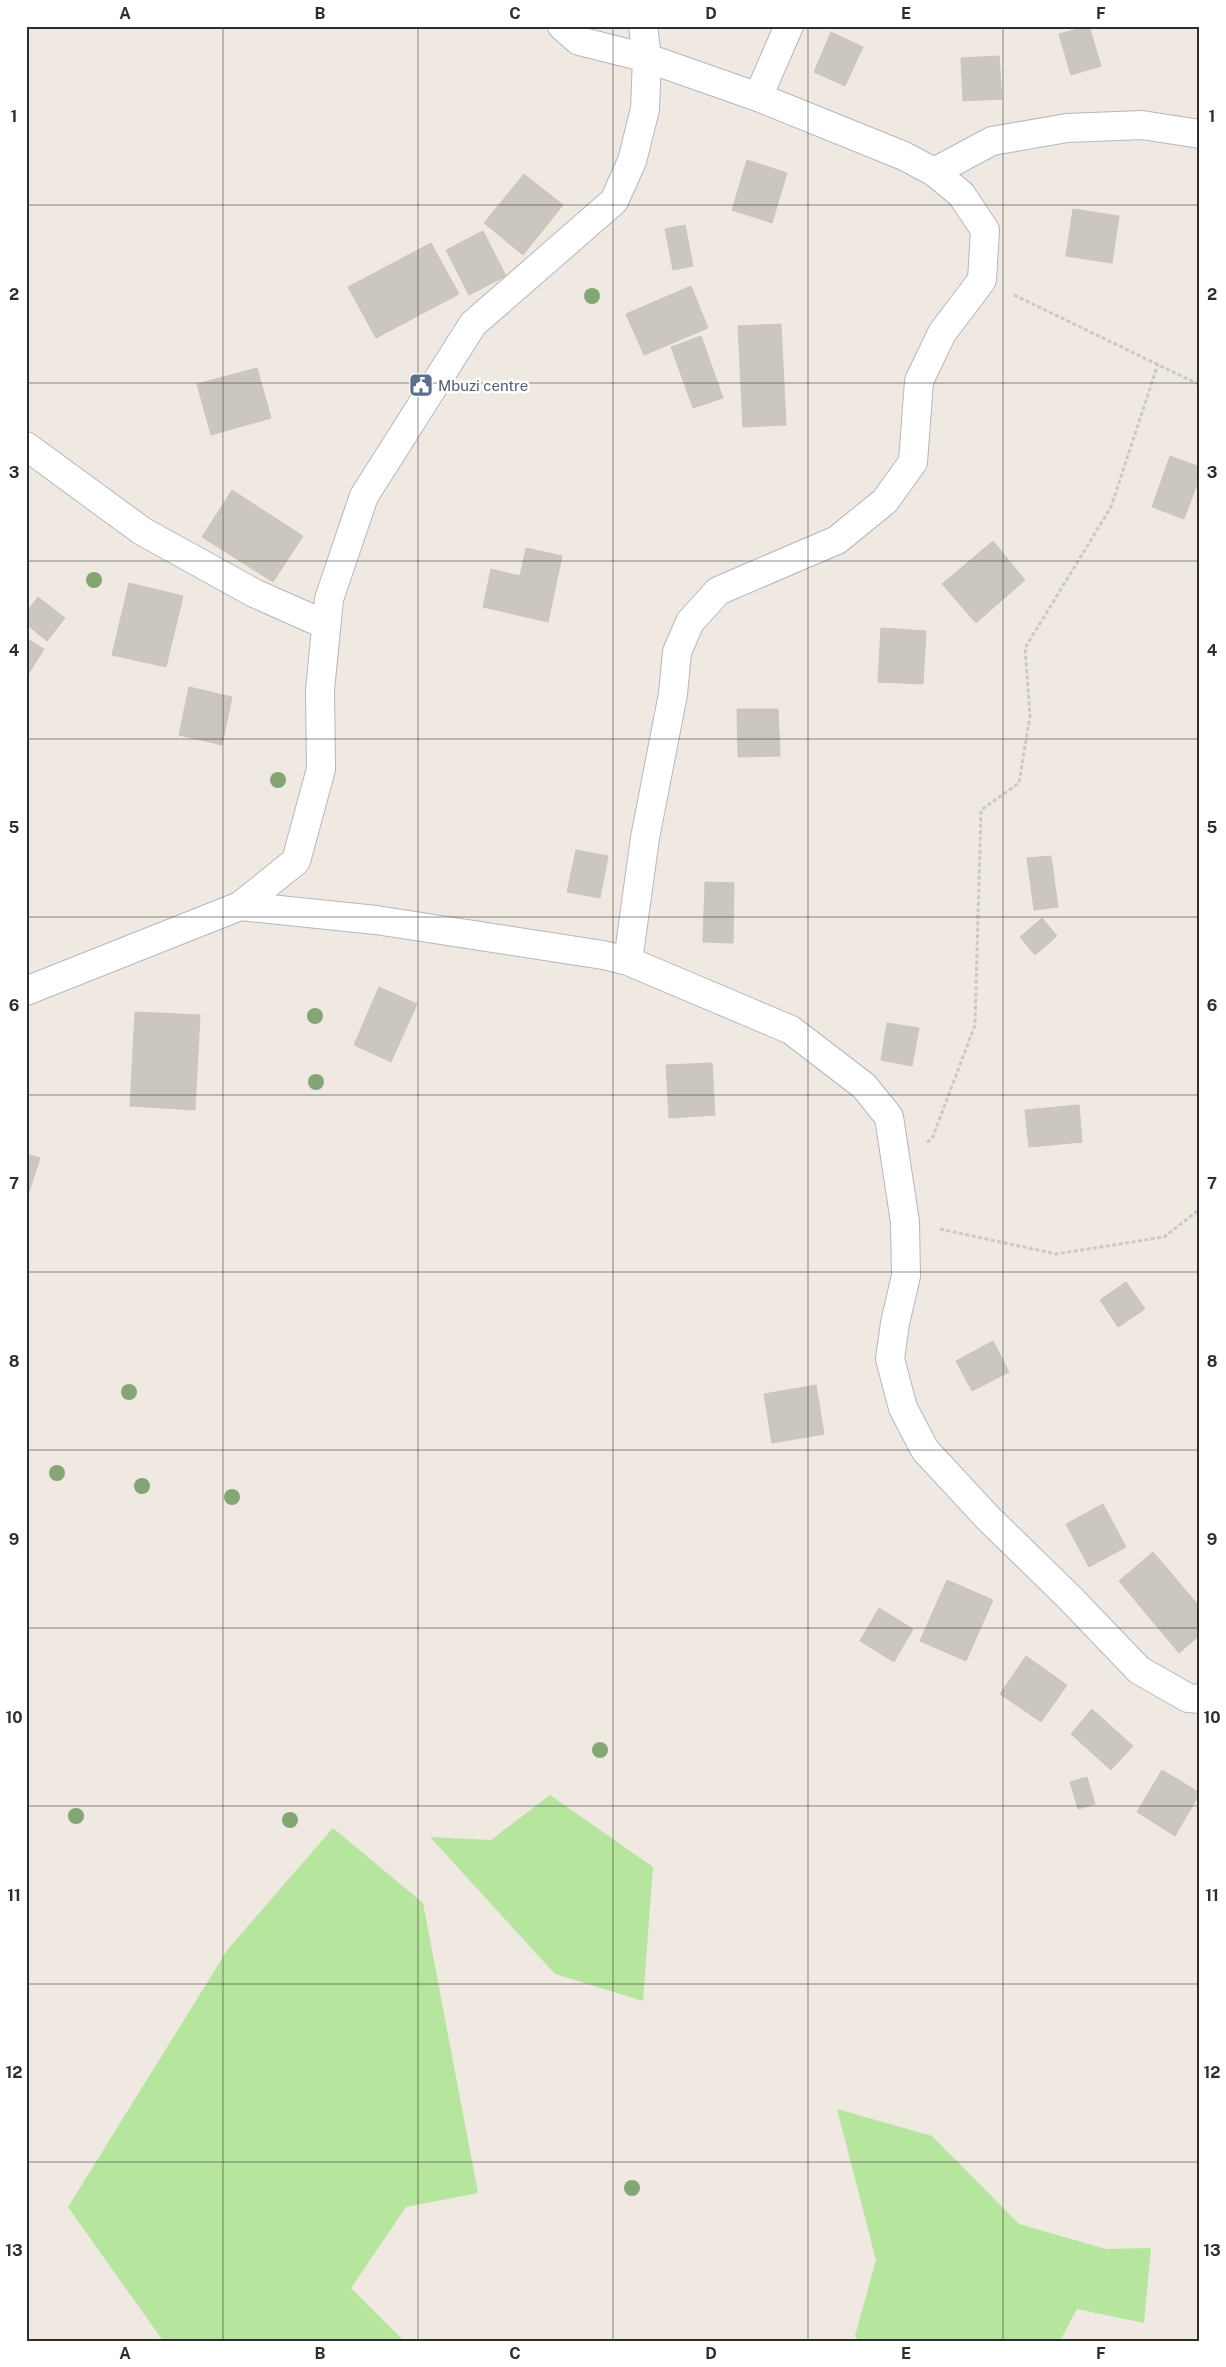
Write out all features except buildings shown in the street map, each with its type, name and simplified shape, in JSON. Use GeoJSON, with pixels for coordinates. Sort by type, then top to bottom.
{"type":"FeatureCollection","features":[{"type":"Feature","properties":{"kind":"street"},"geometry":{"type":"LineString","coordinates":[[562,26],[579,42],[647,58],[758,97],[904,156],[934,172],[961,194],[985,230],[982,280],[942,333],[919,380],[913,462],[885,501],[836,540],[718,591],[690,622],[676,652],[673,694],[645,838],[628,961]]}},
{"type":"Feature","properties":{"kind":"street"},"geometry":{"type":"LineString","coordinates":[[26,991],[240,906],[296,861],[320,769],[320,690],[329,599],[364,496],[473,324],[614,201],[632,161],[645,109],[647,58],[644,26]]}},
{"type":"Feature","properties":{"kind":"street"},"geometry":{"type":"LineString","coordinates":[[758,97],[789,26]]}},
{"type":"Feature","properties":{"kind":"street"},"geometry":{"type":"LineString","coordinates":[[934,172],[992,141],[1067,128],[1142,125],[1200,134]]}},
{"type":"Feature","properties":{"kind":"street"},"geometry":{"type":"LineString","coordinates":[[26,446],[142,531],[254,593],[326,625]]}},
{"type":"Feature","properties":{"kind":"street"},"geometry":{"type":"LineString","coordinates":[[240,906],[376,920],[603,954],[628,961],[791,1030],[864,1086],[889,1117],[896,1157],[905,1222],[906,1276],[895,1323],[890,1359],[903,1408],[925,1450],[988,1518],[1069,1597],[1139,1670],[1188,1698],[1200,1699]]}},
{"type":"Feature","properties":{"kind":"path"},"geometry":{"type":"LineString","coordinates":[[982,280],[1200,385]]}},
{"type":"Feature","properties":{"kind":"path"},"geometry":{"type":"LineString","coordinates":[[896,1157],[932,1139],[975,1025],[981,810],[1019,783],[1030,716],[1025,648],[1111,507],[1158,364]]}},
{"type":"Feature","properties":{"kind":"path"},"geometry":{"type":"LineString","coordinates":[[905,1222],[1056,1254],[1164,1237],[1200,1209]]}},
{"type":"Feature","properties":{"kind":"green space"},"geometry":{"type":"Polygon","coordinates":[[[550,1795],[653,1867],[643,2001],[555,1974],[430,1837],[491,1840],[550,1795]]]}},
{"type":"Feature","properties":{"kind":"green space"},"geometry":{"type":"Polygon","coordinates":[[[333,1828],[423,1903],[478,2193],[406,2207],[351,2288],[404,2341],[163,2341],[68,2207],[228,1949],[333,1828]]]}},
{"type":"Feature","properties":{"kind":"green space"},"geometry":{"type":"Polygon","coordinates":[[[837,2109],[932,2136],[1019,2224],[1106,2249],[1151,2248],[1144,2323],[1077,2309],[1060,2341],[859,2341],[855,2336],[876,2260],[837,2109]]]}},
{"type":"Feature","properties":{"kind":"place","name":"Mbuzi centre"},"geometry":{"type":"Point","coordinates":[421,385]}}]}
